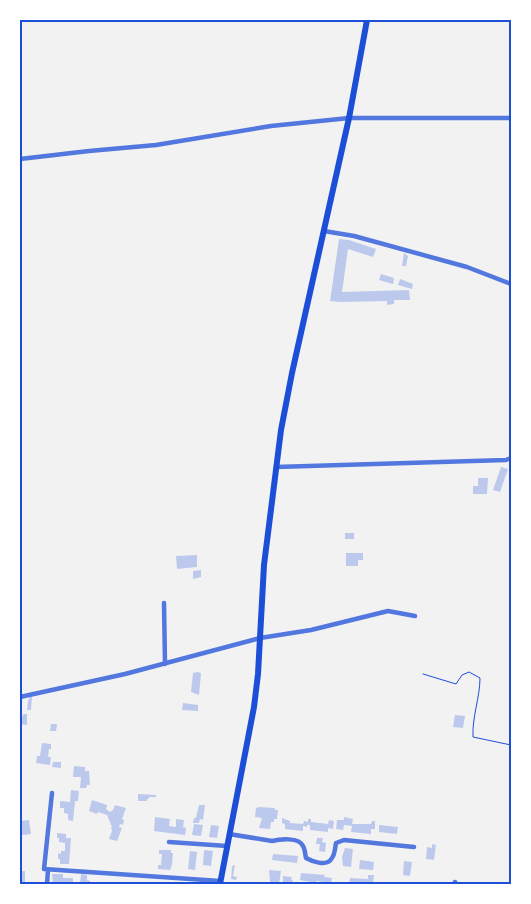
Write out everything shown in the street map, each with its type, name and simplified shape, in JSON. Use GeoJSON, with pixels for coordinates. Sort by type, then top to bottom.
{"type":"FeatureCollection","features":[{"type":"Feature","properties":{"kind":"main road"},"geometry":{"type":"LineString","coordinates":[[220,883],[254,707],[264,564],[276,467],[292,373],[349,118],[366,20]]}},
{"type":"Feature","properties":{"kind":"street"},"geometry":{"type":"LineString","coordinates":[[20,159],[90,150],[156,145],[271,126],[349,118],[511,118]]}},
{"type":"Feature","properties":{"kind":"street"},"geometry":{"type":"LineString","coordinates":[[324,231],[354,236],[467,267],[511,284]]}},
{"type":"Feature","properties":{"kind":"street"},"geometry":{"type":"LineString","coordinates":[[276,467],[506,460],[511,458]]}},
{"type":"Feature","properties":{"kind":"street"},"geometry":{"type":"LineString","coordinates":[[164,603],[165,664]]}},
{"type":"Feature","properties":{"kind":"street"},"geometry":{"type":"LineString","coordinates":[[20,697],[165,664],[260,638],[311,630],[388,611],[415,616]]}},
{"type":"Feature","properties":{"kind":"street"},"geometry":{"type":"LineString","coordinates":[[47,884],[46,869],[52,794]]}},
{"type":"Feature","properties":{"kind":"street"},"geometry":{"type":"LineString","coordinates":[[229,834],[272,841],[279,839],[298,841],[304,846],[306,858],[322,863],[330,860],[336,843],[339,841],[414,848]]}},
{"type":"Feature","properties":{"kind":"street"},"geometry":{"type":"LineString","coordinates":[[169,842],[227,846]]}},
{"type":"Feature","properties":{"kind":"street"},"geometry":{"type":"LineString","coordinates":[[46,869],[220,883]]}},
{"type":"Feature","properties":{"kind":"path"},"geometry":{"type":"LineString","coordinates":[[423,674],[456,684],[462,676],[469,672],[480,678],[480,688],[472,727],[473,736],[511,745]]}},
{"type":"Feature","properties":{"kind":"building"},"geometry":{"type":"Polygon","coordinates":[[[339,239],[349,240],[376,249],[373,257],[348,249],[342,292],[409,290],[410,300],[394,300],[394,304],[387,305],[387,301],[330,301],[339,239]]]}},
{"type":"Feature","properties":{"kind":"building"},"geometry":{"type":"Polygon","coordinates":[[[404,253],[408,256],[406,266],[402,266],[404,253]]]}},
{"type":"Feature","properties":{"kind":"building"},"geometry":{"type":"Polygon","coordinates":[[[381,274],[394,278],[393,284],[379,280],[381,274]]]}},
{"type":"Feature","properties":{"kind":"building"},"geometry":{"type":"Polygon","coordinates":[[[400,279],[413,284],[412,289],[398,285],[400,279]]]}},
{"type":"Feature","properties":{"kind":"building"},"geometry":{"type":"Polygon","coordinates":[[[501,467],[508,469],[500,492],[493,490],[501,467]]]}},
{"type":"Feature","properties":{"kind":"building"},"geometry":{"type":"Polygon","coordinates":[[[478,478],[488,478],[487,494],[473,494],[473,486],[478,486],[478,478]]]}},
{"type":"Feature","properties":{"kind":"building"},"geometry":{"type":"Polygon","coordinates":[[[345,533],[354,533],[354,539],[345,539],[345,533]]]}},
{"type":"Feature","properties":{"kind":"building"},"geometry":{"type":"Polygon","coordinates":[[[346,553],[363,553],[363,560],[358,560],[358,566],[346,566],[346,553]]]}},
{"type":"Feature","properties":{"kind":"building"},"geometry":{"type":"Polygon","coordinates":[[[197,555],[197,567],[177,569],[176,556],[197,555]]]}},
{"type":"Feature","properties":{"kind":"building"},"geometry":{"type":"Polygon","coordinates":[[[201,570],[201,577],[193,579],[193,571],[201,570]]]}},
{"type":"Feature","properties":{"kind":"building"},"geometry":{"type":"Polygon","coordinates":[[[193,673],[201,673],[199,695],[191,692],[193,673]]]}},
{"type":"Feature","properties":{"kind":"building"},"geometry":{"type":"Polygon","coordinates":[[[32,697],[31,710],[27,710],[28,701],[32,697]]]}},
{"type":"Feature","properties":{"kind":"building"},"geometry":{"type":"Polygon","coordinates":[[[183,703],[198,705],[198,711],[182,710],[183,703]]]}},
{"type":"Feature","properties":{"kind":"building"},"geometry":{"type":"Polygon","coordinates":[[[23,714],[27,714],[27,725],[20,724],[20,716],[23,716],[23,714]]]}},
{"type":"Feature","properties":{"kind":"building"},"geometry":{"type":"Polygon","coordinates":[[[455,715],[465,716],[463,728],[453,727],[455,715]]]}},
{"type":"Feature","properties":{"kind":"building"},"geometry":{"type":"Polygon","coordinates":[[[51,724],[57,724],[56,731],[50,731],[51,724]]]}},
{"type":"Feature","properties":{"kind":"building"},"geometry":{"type":"Polygon","coordinates":[[[42,743],[51,744],[48,757],[51,757],[50,765],[36,763],[37,756],[40,756],[42,743]]]}},
{"type":"Feature","properties":{"kind":"building"},"geometry":{"type":"Polygon","coordinates":[[[53,762],[61,762],[61,768],[52,767],[53,762]]]}},
{"type":"Feature","properties":{"kind":"building"},"geometry":{"type":"Polygon","coordinates":[[[74,766],[85,767],[85,771],[89,771],[90,785],[87,785],[86,788],[80,788],[81,777],[73,777],[74,766]]]}},
{"type":"Feature","properties":{"kind":"building"},"geometry":{"type":"Polygon","coordinates":[[[71,790],[79,791],[78,801],[75,801],[73,821],[68,820],[68,814],[64,813],[64,808],[60,808],[60,801],[70,802],[71,790]]]}},
{"type":"Feature","properties":{"kind":"building"},"geometry":{"type":"Polygon","coordinates":[[[138,794],[156,795],[156,797],[149,797],[147,801],[138,801],[138,794]]]}},
{"type":"Feature","properties":{"kind":"building"},"geometry":{"type":"Polygon","coordinates":[[[92,800],[107,805],[106,809],[110,812],[115,805],[126,808],[122,819],[124,820],[123,825],[120,824],[119,827],[122,828],[117,841],[109,839],[112,827],[107,815],[89,811],[92,800]]]}},
{"type":"Feature","properties":{"kind":"building"},"geometry":{"type":"Polygon","coordinates":[[[199,805],[205,805],[203,820],[200,819],[199,823],[193,823],[194,818],[196,818],[199,805]]]}},
{"type":"Feature","properties":{"kind":"building"},"geometry":{"type":"Polygon","coordinates":[[[256,808],[275,808],[275,810],[278,810],[277,819],[271,822],[270,829],[259,828],[262,818],[255,817],[256,808]]]}},
{"type":"Feature","properties":{"kind":"building"},"geometry":{"type":"Polygon","coordinates":[[[155,817],[170,819],[169,826],[176,827],[176,819],[184,820],[185,835],[154,831],[155,817]]]}},
{"type":"Feature","properties":{"kind":"building"},"geometry":{"type":"Polygon","coordinates":[[[344,817],[353,819],[352,824],[371,824],[372,821],[375,821],[375,829],[371,829],[371,834],[351,832],[352,826],[344,825],[343,830],[336,829],[337,820],[344,820],[344,817]]]}},
{"type":"Feature","properties":{"kind":"building"},"geometry":{"type":"Polygon","coordinates":[[[282,818],[290,821],[290,823],[303,824],[304,821],[308,822],[308,819],[311,819],[311,822],[328,824],[329,820],[334,821],[333,829],[328,828],[328,832],[310,830],[310,825],[307,825],[307,827],[303,826],[303,831],[285,829],[282,818]]]}},
{"type":"Feature","properties":{"kind":"building"},"geometry":{"type":"Polygon","coordinates":[[[29,820],[31,834],[22,835],[20,821],[29,820]]]}},
{"type":"Feature","properties":{"kind":"building"},"geometry":{"type":"Polygon","coordinates":[[[194,824],[203,825],[201,836],[192,835],[194,824]]]}},
{"type":"Feature","properties":{"kind":"building"},"geometry":{"type":"Polygon","coordinates":[[[211,825],[219,826],[217,838],[209,837],[211,825]]]}},
{"type":"Feature","properties":{"kind":"building"},"geometry":{"type":"Polygon","coordinates":[[[379,825],[398,827],[397,834],[379,832],[379,825]]]}},
{"type":"Feature","properties":{"kind":"building"},"geometry":{"type":"Polygon","coordinates":[[[57,833],[66,834],[66,838],[71,838],[69,864],[60,864],[60,859],[58,859],[58,853],[61,854],[61,851],[65,851],[65,843],[59,842],[57,833]]]}},
{"type":"Feature","properties":{"kind":"building"},"geometry":{"type":"Polygon","coordinates":[[[317,838],[323,838],[322,842],[326,843],[325,852],[319,851],[320,844],[316,844],[317,838]]]}},
{"type":"Feature","properties":{"kind":"building"},"geometry":{"type":"Polygon","coordinates":[[[432,844],[436,845],[434,860],[426,859],[427,847],[432,848],[432,844]]]}},
{"type":"Feature","properties":{"kind":"building"},"geometry":{"type":"Polygon","coordinates":[[[345,848],[353,849],[351,867],[343,866],[342,857],[345,848]]]}},
{"type":"Feature","properties":{"kind":"building"},"geometry":{"type":"Polygon","coordinates":[[[159,850],[171,850],[171,853],[173,853],[170,870],[158,869],[158,865],[161,865],[162,854],[159,854],[159,850]]]}},
{"type":"Feature","properties":{"kind":"building"},"geometry":{"type":"Polygon","coordinates":[[[204,850],[213,851],[211,866],[203,865],[204,850]]]}},
{"type":"Feature","properties":{"kind":"building"},"geometry":{"type":"Polygon","coordinates":[[[190,851],[197,852],[195,870],[188,869],[190,851]]]}},
{"type":"Feature","properties":{"kind":"building"},"geometry":{"type":"Polygon","coordinates":[[[273,854],[298,856],[297,863],[272,860],[273,854]]]}},
{"type":"Feature","properties":{"kind":"building"},"geometry":{"type":"Polygon","coordinates":[[[360,860],[374,862],[373,870],[359,869],[360,860]]]}},
{"type":"Feature","properties":{"kind":"building"},"geometry":{"type":"Polygon","coordinates":[[[404,861],[412,862],[410,876],[403,875],[404,861]]]}},
{"type":"Feature","properties":{"kind":"building"},"geometry":{"type":"Polygon","coordinates":[[[235,865],[233,876],[237,877],[236,880],[231,879],[232,866],[235,865]]]}},
{"type":"Feature","properties":{"kind":"building"},"geometry":{"type":"Polygon","coordinates":[[[269,870],[281,871],[279,884],[270,883],[269,870]]]}},
{"type":"Feature","properties":{"kind":"building"},"geometry":{"type":"Polygon","coordinates":[[[20,871],[25,871],[25,882],[31,882],[31,884],[20,884],[20,871]]]}},
{"type":"Feature","properties":{"kind":"building"},"geometry":{"type":"Polygon","coordinates":[[[301,873],[325,875],[324,877],[332,878],[331,884],[300,880],[301,873]]]}},
{"type":"Feature","properties":{"kind":"building"},"geometry":{"type":"Polygon","coordinates":[[[52,874],[63,874],[63,878],[73,878],[73,884],[53,884],[52,874]]]}},
{"type":"Feature","properties":{"kind":"building"},"geometry":{"type":"Polygon","coordinates":[[[81,874],[87,875],[87,880],[90,881],[90,884],[80,884],[81,874]]]}},
{"type":"Feature","properties":{"kind":"building"},"geometry":{"type":"Polygon","coordinates":[[[368,875],[374,875],[373,884],[349,884],[350,878],[368,879],[368,875]]]}},
{"type":"Feature","properties":{"kind":"building"},"geometry":{"type":"Polygon","coordinates":[[[283,876],[292,877],[292,884],[283,884],[283,876]]]}}]}
